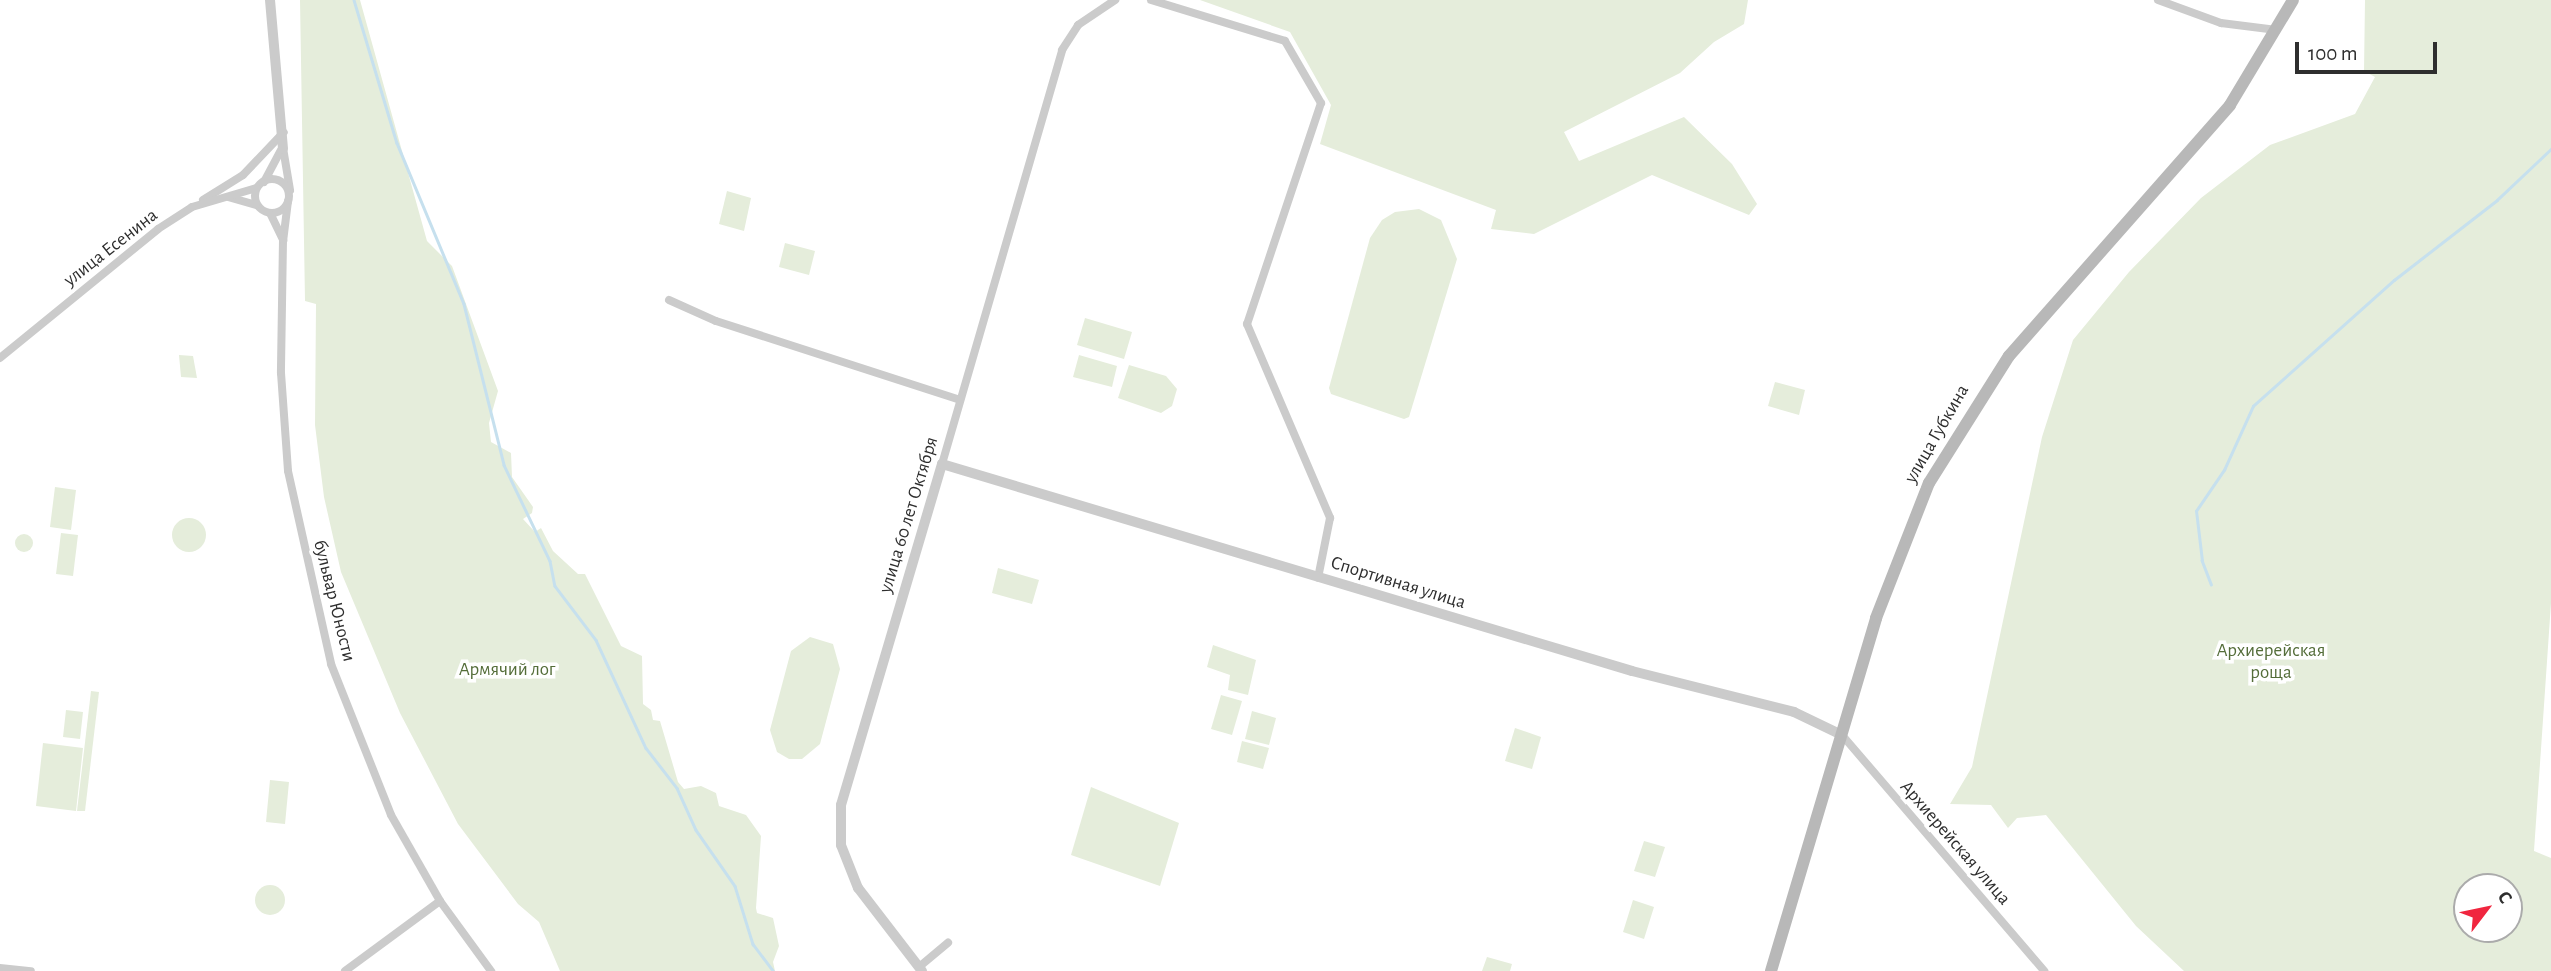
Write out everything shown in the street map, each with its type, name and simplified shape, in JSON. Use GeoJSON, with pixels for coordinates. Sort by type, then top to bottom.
{"type":"FeatureCollection","features":[{"type":"Feature","properties":{"kind":"main road","name":"улица Губкина"},"geometry":{"type":"LineString","coordinates":[[1771,971],[1905,535],[1969,413],[2035,325],[2230,105],[2277,30],[2292,0]]}},
{"type":"Feature","properties":{"kind":"street"},"geometry":{"type":"LineString","coordinates":[[270,0],[284,132],[282,148],[290,190],[288,201],[271,215]]}},
{"type":"Feature","properties":{"kind":"street","name":"улица 60 лет Октября"},"geometry":{"type":"LineString","coordinates":[[921,969],[858,888],[841,845],[841,805],[1062,50],[1078,25],[1115,0]]}},
{"type":"Feature","properties":{"kind":"street"},"geometry":{"type":"LineString","coordinates":[[1151,0],[1285,41],[1321,103],[1247,324],[1330,519],[1318,578]]}},
{"type":"Feature","properties":{"kind":"street"},"geometry":{"type":"LineString","coordinates":[[2158,0],[2221,23],[2277,30]]}},
{"type":"Feature","properties":{"kind":"street"},"geometry":{"type":"LineString","coordinates":[[192,207],[243,175],[284,132]]}},
{"type":"Feature","properties":{"kind":"street"},"geometry":{"type":"LineString","coordinates":[[256,205],[256,188],[264,181],[282,148]]}},
{"type":"Feature","properties":{"kind":"street"},"geometry":{"type":"LineString","coordinates":[[264,181],[279,179],[290,190]]}},
{"type":"Feature","properties":{"kind":"street","name":"улица Есенина"},"geometry":{"type":"LineString","coordinates":[[0,358],[158,229],[192,207],[256,188]]}},
{"type":"Feature","properties":{"kind":"street"},"geometry":{"type":"LineString","coordinates":[[225,196],[256,205],[271,215],[282,240]]}},
{"type":"Feature","properties":{"kind":"street","name":"бульвар Юности"},"geometry":{"type":"LineString","coordinates":[[288,201],[282,240],[281,373],[288,471],[331,664],[391,815],[440,901],[491,971]]}},
{"type":"Feature","properties":{"kind":"street"},"geometry":{"type":"LineString","coordinates":[[669,300],[716,321],[960,400]]}},
{"type":"Feature","properties":{"kind":"street","name":"Спортивная улица"},"geometry":{"type":"LineString","coordinates":[[942,464],[1632,671],[1794,712],[1842,735]]}},
{"type":"Feature","properties":{"kind":"street","name":"Архиерейская улица"},"geometry":{"type":"LineString","coordinates":[[1842,735],[2044,971]]}},
{"type":"Feature","properties":{"kind":"street"},"geometry":{"type":"LineString","coordinates":[[345,971],[440,901]]}},
{"type":"Feature","properties":{"kind":"street"},"geometry":{"type":"LineString","coordinates":[[921,969],[948,943]]}},
{"type":"Feature","properties":{"kind":"street"},"geometry":{"type":"LineString","coordinates":[[0,968],[31,971]]}},
{"type":"Feature","properties":{"kind":"green space","name":"Армячий лог"},"geometry":{"type":"Polygon","coordinates":[[[300,0],[360,0],[427,241],[452,266],[498,391],[489,423],[491,442],[511,453],[512,477],[533,507],[532,513],[523,519],[535,532],[541,528],[553,551],[578,574],[585,574],[621,646],[642,656],[643,704],[651,710],[653,720],[660,721],[678,782],[684,789],[701,786],[716,793],[719,806],[746,815],[761,836],[756,908],[757,913],[773,918],[779,946],[773,962],[775,971],[560,971],[539,922],[518,904],[458,824],[400,713],[341,572],[324,497],[315,425],[316,304],[305,301],[300,0]]]}},
{"type":"Feature","properties":{"kind":"green space"},"geometry":{"type":"Polygon","coordinates":[[[1200,0],[1748,0],[1744,24],[1714,42],[1680,73],[1564,132],[1579,161],[1684,117],[1732,164],[1757,204],[1749,215],[1652,175],[1534,234],[1491,229],[1496,210],[1320,144],[1331,105],[1290,32],[1200,0]]]}},
{"type":"Feature","properties":{"kind":"green space","name":"Архиерейская роща"},"geometry":{"type":"Polygon","coordinates":[[[2365,0],[2551,0],[2551,603],[2534,851],[2551,858],[2551,971],[2184,971],[2136,926],[2046,815],[2017,818],[2008,828],[1991,805],[1950,804],[1972,767],[2042,437],[2073,340],[2129,272],[2201,198],[2270,145],[2355,114],[2375,77],[2364,71],[2365,0]]]}},
{"type":"Feature","properties":{"kind":"green space"},"geometry":{"type":"Polygon","coordinates":[[[727,191],[751,198],[744,231],[719,224],[727,191]]]}},
{"type":"Feature","properties":{"kind":"green space"},"geometry":{"type":"Polygon","coordinates":[[[1419,209],[1441,220],[1457,259],[1409,417],[1404,419],[1331,394],[1329,388],[1370,238],[1382,220],[1395,212],[1419,209]]]}},
{"type":"Feature","properties":{"kind":"green space"},"geometry":{"type":"Polygon","coordinates":[[[785,243],[815,251],[809,275],[779,267],[785,243]]]}},
{"type":"Feature","properties":{"kind":"green space"},"geometry":{"type":"Polygon","coordinates":[[[1085,318],[1132,332],[1124,359],[1077,345],[1085,318]]]}},
{"type":"Feature","properties":{"kind":"green space"},"geometry":{"type":"Polygon","coordinates":[[[179,355],[193,356],[197,378],[181,377],[179,355]]]}},
{"type":"Feature","properties":{"kind":"green space"},"geometry":{"type":"Polygon","coordinates":[[[1079,355],[1117,366],[1112,387],[1073,377],[1079,355]]]}},
{"type":"Feature","properties":{"kind":"green space"},"geometry":{"type":"Polygon","coordinates":[[[1129,365],[1166,376],[1177,389],[1172,406],[1161,413],[1118,398],[1129,365]]]}},
{"type":"Feature","properties":{"kind":"green space"},"geometry":{"type":"Polygon","coordinates":[[[1775,382],[1805,390],[1799,415],[1768,406],[1775,382]]]}},
{"type":"Feature","properties":{"kind":"green space"},"geometry":{"type":"Polygon","coordinates":[[[55,487],[76,490],[71,530],[50,527],[55,487]]]}},
{"type":"Feature","properties":{"kind":"green space"},"geometry":{"type":"Polygon","coordinates":[[[189,518],[201,523],[206,535],[201,547],[189,552],[177,547],[172,535],[177,523],[189,518]]]}},
{"type":"Feature","properties":{"kind":"green space"},"geometry":{"type":"Polygon","coordinates":[[[61,533],[78,535],[73,576],[56,574],[61,533]]]}},
{"type":"Feature","properties":{"kind":"green space"},"geometry":{"type":"Polygon","coordinates":[[[20,534],[28,534],[33,543],[31,550],[20,552],[15,547],[15,539],[20,534]]]}},
{"type":"Feature","properties":{"kind":"green space"},"geometry":{"type":"Polygon","coordinates":[[[998,568],[1039,580],[1032,604],[992,593],[998,568]]]}},
{"type":"Feature","properties":{"kind":"green space"},"geometry":{"type":"Polygon","coordinates":[[[810,637],[833,644],[840,669],[820,744],[802,759],[789,759],[777,752],[770,730],[791,651],[810,637]]]}},
{"type":"Feature","properties":{"kind":"green space"},"geometry":{"type":"Polygon","coordinates":[[[1213,645],[1256,660],[1248,695],[1228,690],[1230,675],[1207,667],[1213,645]]]}},
{"type":"Feature","properties":{"kind":"green space"},"geometry":{"type":"Polygon","coordinates":[[[91,691],[99,692],[85,811],[77,811],[91,691]]]}},
{"type":"Feature","properties":{"kind":"green space"},"geometry":{"type":"Polygon","coordinates":[[[1221,695],[1242,701],[1232,735],[1211,729],[1221,695]]]}},
{"type":"Feature","properties":{"kind":"green space"},"geometry":{"type":"Polygon","coordinates":[[[66,710],[83,712],[80,739],[63,737],[66,710]]]}},
{"type":"Feature","properties":{"kind":"green space"},"geometry":{"type":"Polygon","coordinates":[[[1252,711],[1276,718],[1269,745],[1245,739],[1252,711]]]}},
{"type":"Feature","properties":{"kind":"green space"},"geometry":{"type":"Polygon","coordinates":[[[1515,728],[1541,737],[1532,769],[1505,761],[1515,728]]]}},
{"type":"Feature","properties":{"kind":"green space"},"geometry":{"type":"Polygon","coordinates":[[[1242,741],[1269,748],[1263,769],[1237,762],[1242,741]]]}},
{"type":"Feature","properties":{"kind":"green space"},"geometry":{"type":"Polygon","coordinates":[[[43,743],[83,748],[76,811],[36,806],[43,743]]]}},
{"type":"Feature","properties":{"kind":"green space"},"geometry":{"type":"Polygon","coordinates":[[[270,780],[289,782],[285,824],[266,822],[270,780]]]}},
{"type":"Feature","properties":{"kind":"green space"},"geometry":{"type":"Polygon","coordinates":[[[1091,787],[1179,823],[1160,886],[1071,855],[1091,787]]]}},
{"type":"Feature","properties":{"kind":"green space"},"geometry":{"type":"Polygon","coordinates":[[[1644,841],[1665,847],[1655,877],[1634,871],[1644,841]]]}},
{"type":"Feature","properties":{"kind":"green space"},"geometry":{"type":"Polygon","coordinates":[[[270,885],[276,886],[284,894],[284,906],[276,914],[270,915],[264,914],[256,906],[255,900],[256,894],[264,886],[270,885]]]}},
{"type":"Feature","properties":{"kind":"green space"},"geometry":{"type":"Polygon","coordinates":[[[1633,900],[1654,907],[1644,939],[1623,932],[1633,900]]]}},
{"type":"Feature","properties":{"kind":"green space"},"geometry":{"type":"Polygon","coordinates":[[[1487,957],[1512,964],[1510,971],[1482,971],[1487,957]]]}},
{"type":"Feature","properties":{"kind":"waterway"},"geometry":{"type":"LineString","coordinates":[[354,0],[397,143],[464,304],[504,465],[550,561],[555,586],[596,640],[646,748],[677,788],[696,830],[735,886],[753,944],[773,971]]}},
{"type":"Feature","properties":{"kind":"waterway"},"geometry":{"type":"LineString","coordinates":[[2211,585],[2202,561],[2196,511],[2224,470],[2253,406],[2394,280],[2497,200],[2551,149]]}}]}
